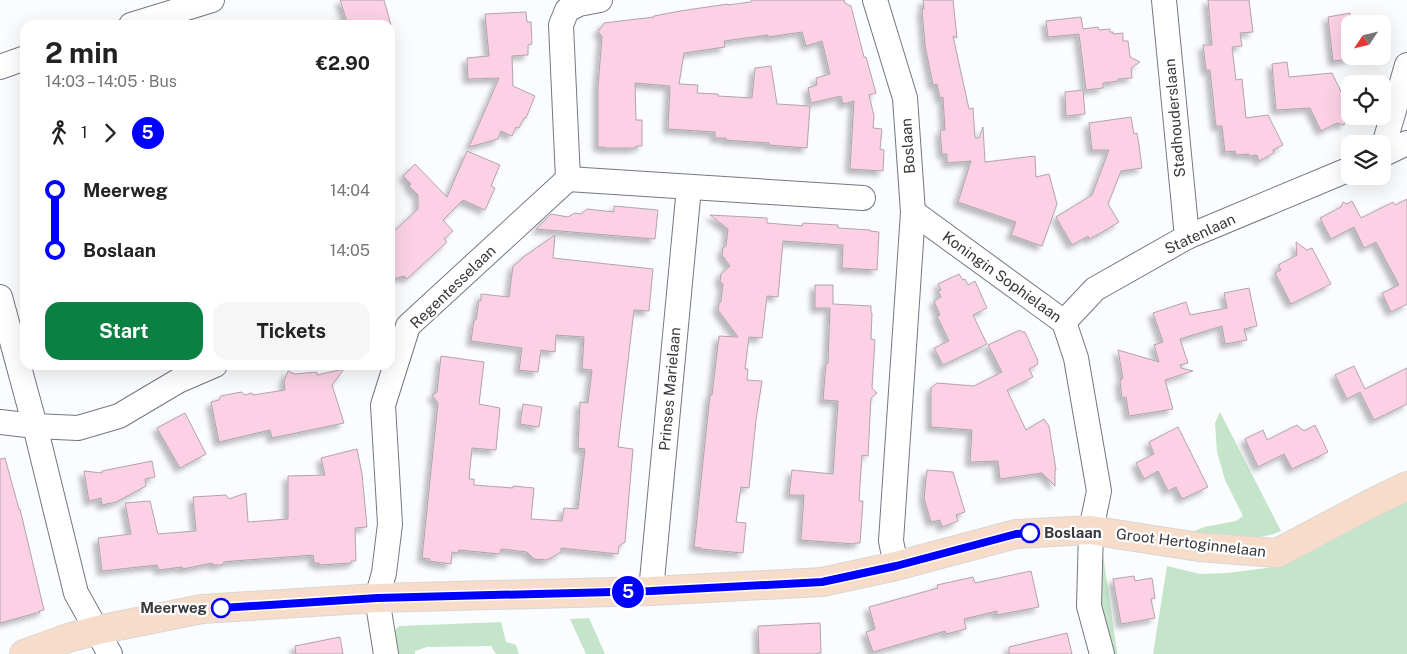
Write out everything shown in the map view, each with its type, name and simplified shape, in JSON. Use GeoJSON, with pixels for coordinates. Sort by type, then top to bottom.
{"type":"FeatureCollection","features":[{"type":"Feature","properties":{"kind":"main road","name":"Groot Hertoginnelaan"},"geometry":{"type":"LineString","coordinates":[[24,654],[68,638],[98,630],[202,609],[377,598],[651,591],[822,582],[896,566],[1016,534],[1091,530],[1199,546],[1277,553],[1407,486]]}},
{"type":"Feature","properties":{"kind":"street"},"geometry":{"type":"LineString","coordinates":[[147,20],[212,0]]}},
{"type":"Feature","properties":{"kind":"street"},"geometry":{"type":"LineString","coordinates":[[600,0],[579,4],[566,10],[561,24],[568,179],[863,198]]}},
{"type":"Feature","properties":{"kind":"street","name":"Boslaan"},"geometry":{"type":"LineString","coordinates":[[875,0],[904,98],[913,212],[890,541],[896,566]]}},
{"type":"Feature","properties":{"kind":"street","name":"Stadhouderslaan"},"geometry":{"type":"LineString","coordinates":[[1164,0],[1187,237]]}},
{"type":"Feature","properties":{"kind":"street"},"geometry":{"type":"LineString","coordinates":[[0,67],[20,60]]}},
{"type":"Feature","properties":{"kind":"street"},"geometry":{"type":"LineString","coordinates":[[1387,135],[1407,65]]}},
{"type":"Feature","properties":{"kind":"street"},"geometry":{"type":"LineString","coordinates":[[1391,150],[1407,143]]}},
{"type":"Feature","properties":{"kind":"street","name":"Statenlaan"},"geometry":{"type":"LineString","coordinates":[[1064,322],[1095,289],[1187,237],[1341,173]]}},
{"type":"Feature","properties":{"kind":"street","name":"Regentesselaan"},"geometry":{"type":"LineString","coordinates":[[395,348],[399,328],[568,179]]}},
{"type":"Feature","properties":{"kind":"street","name":"Prinses Marielaan"},"geometry":{"type":"LineString","coordinates":[[651,591],[689,187]]}},
{"type":"Feature","properties":{"kind":"street","name":"Koningin Sophielaan"},"geometry":{"type":"LineString","coordinates":[[913,212],[1064,322],[1076,358],[1098,491],[1091,530],[1088,606],[1102,654]]}},
{"type":"Feature","properties":{"kind":"street"},"geometry":{"type":"LineString","coordinates":[[0,298],[35,426],[76,593],[110,654]]}},
{"type":"Feature","properties":{"kind":"street"},"geometry":{"type":"LineString","coordinates":[[0,422],[78,428],[119,416],[178,381],[203,370]]}},
{"type":"Feature","properties":{"kind":"street","name":"Regentesselaan"},"geometry":{"type":"LineString","coordinates":[[386,654],[377,598],[384,573],[390,524],[383,406],[390,370]]}},
{"type":"Feature","properties":{"kind":"green space"},"geometry":{"type":"Polygon","coordinates":[[[1220,412],[1281,531],[1237,542],[1192,532],[1204,527],[1236,521],[1243,516],[1225,480],[1217,452],[1215,423],[1220,412]]]}},
{"type":"Feature","properties":{"kind":"green space"},"geometry":{"type":"Polygon","coordinates":[[[1407,499],[1407,654],[1153,654],[1167,566],[1200,574],[1227,573],[1274,567],[1313,551],[1366,519],[1407,499]]]}},
{"type":"Feature","properties":{"kind":"green space"},"geometry":{"type":"Polygon","coordinates":[[[1103,555],[1118,654],[1111,654],[1107,643],[1093,563],[1103,555]]]}},
{"type":"Feature","properties":{"kind":"green space"},"geometry":{"type":"Polygon","coordinates":[[[589,618],[605,654],[586,654],[570,619],[589,618]]]}},
{"type":"Feature","properties":{"kind":"green space"},"geometry":{"type":"Polygon","coordinates":[[[501,622],[506,642],[516,645],[519,654],[496,654],[491,646],[427,647],[415,651],[415,654],[393,654],[389,636],[399,626],[501,622]]]}},
{"type":"Feature","properties":{"kind":"building"},"geometry":{"type":"Polygon","coordinates":[[[340,0],[384,0],[390,20],[346,20],[340,0]]]}},
{"type":"Feature","properties":{"kind":"building"},"geometry":{"type":"Polygon","coordinates":[[[752,0],[844,0],[845,3],[851,6],[864,57],[866,57],[876,93],[869,95],[874,116],[873,128],[882,129],[880,149],[884,150],[883,171],[850,169],[854,101],[843,104],[841,96],[811,103],[808,88],[817,85],[816,78],[830,74],[822,41],[806,46],[802,32],[724,41],[725,47],[684,53],[679,84],[698,85],[697,93],[752,98],[755,68],[771,66],[777,104],[810,106],[807,148],[726,140],[726,138],[715,138],[715,132],[668,129],[670,86],[635,83],[636,120],[642,120],[642,146],[636,146],[636,148],[598,147],[598,87],[602,36],[598,32],[604,23],[751,2],[752,0]]]}},
{"type":"Feature","properties":{"kind":"building"},"geometry":{"type":"Polygon","coordinates":[[[923,0],[953,0],[957,38],[953,36],[969,109],[973,108],[975,138],[979,138],[983,127],[985,162],[1035,156],[1036,177],[1049,174],[1057,204],[1042,246],[1011,235],[1016,222],[958,202],[971,161],[947,163],[947,154],[942,154],[940,130],[945,130],[943,97],[940,98],[937,84],[933,85],[925,45],[923,0]]]}},
{"type":"Feature","properties":{"kind":"building"},"geometry":{"type":"Polygon","coordinates":[[[1208,0],[1249,0],[1253,32],[1240,33],[1242,46],[1232,47],[1236,80],[1242,79],[1246,118],[1268,115],[1283,145],[1273,150],[1274,153],[1259,161],[1257,155],[1236,155],[1235,151],[1225,152],[1222,126],[1216,126],[1210,70],[1206,70],[1203,45],[1212,45],[1208,0]]]}},
{"type":"Feature","properties":{"kind":"building"},"geometry":{"type":"Polygon","coordinates":[[[526,12],[527,22],[531,22],[532,44],[528,45],[528,55],[512,56],[513,86],[535,96],[526,118],[524,118],[519,128],[516,127],[512,136],[501,131],[498,139],[469,147],[499,78],[468,79],[467,58],[489,56],[485,14],[526,12]]]}},
{"type":"Feature","properties":{"kind":"building"},"geometry":{"type":"Polygon","coordinates":[[[1350,13],[1350,15],[1341,15],[1341,60],[1333,61],[1328,17],[1350,13]]]}},
{"type":"Feature","properties":{"kind":"building"},"geometry":{"type":"Polygon","coordinates":[[[1081,17],[1083,29],[1098,27],[1099,30],[1110,29],[1110,32],[1113,32],[1113,34],[1123,33],[1123,41],[1128,41],[1130,57],[1140,62],[1131,68],[1132,78],[1118,79],[1118,81],[1103,83],[1103,88],[1086,90],[1079,34],[1048,37],[1046,21],[1081,17]]]}},
{"type":"Feature","properties":{"kind":"building"},"geometry":{"type":"Polygon","coordinates":[[[1287,62],[1289,77],[1332,73],[1341,92],[1341,124],[1337,123],[1321,131],[1310,108],[1276,110],[1272,64],[1287,62]]]}},
{"type":"Feature","properties":{"kind":"building"},"geometry":{"type":"Polygon","coordinates":[[[1083,90],[1085,114],[1066,116],[1065,92],[1083,90]]]}},
{"type":"Feature","properties":{"kind":"building"},"geometry":{"type":"Polygon","coordinates":[[[1131,117],[1134,134],[1137,133],[1142,168],[1121,171],[1108,204],[1119,222],[1089,239],[1088,236],[1072,245],[1056,217],[1092,195],[1109,150],[1092,150],[1089,123],[1131,117]]]}},
{"type":"Feature","properties":{"kind":"building"},"geometry":{"type":"Polygon","coordinates":[[[467,151],[500,165],[491,186],[495,188],[485,210],[463,200],[443,220],[453,231],[444,239],[447,242],[407,279],[404,276],[395,279],[395,230],[418,209],[418,195],[403,176],[415,164],[447,197],[467,151]]]}},
{"type":"Feature","properties":{"kind":"building"},"geometry":{"type":"Polygon","coordinates":[[[1407,199],[1407,304],[1391,312],[1382,293],[1399,285],[1376,242],[1364,248],[1354,227],[1331,239],[1320,218],[1341,207],[1343,202],[1347,204],[1352,201],[1361,218],[1393,202],[1395,205],[1407,199]]]}},
{"type":"Feature","properties":{"kind":"building"},"geometry":{"type":"Polygon","coordinates":[[[614,206],[658,210],[655,239],[536,229],[551,214],[568,217],[575,213],[581,214],[587,209],[614,212],[614,206]]]}},
{"type":"Feature","properties":{"kind":"building"},"geometry":{"type":"Polygon","coordinates":[[[710,215],[767,218],[767,223],[802,226],[803,223],[838,225],[838,228],[879,232],[877,270],[842,268],[843,245],[783,241],[778,297],[767,296],[762,338],[749,337],[745,369],[748,369],[747,380],[762,381],[749,488],[741,487],[736,522],[746,523],[743,553],[694,547],[710,395],[712,395],[719,336],[738,337],[718,310],[723,284],[720,282],[721,274],[730,266],[722,255],[723,248],[726,246],[728,229],[710,215]]]}},
{"type":"Feature","properties":{"kind":"building"},"geometry":{"type":"Polygon","coordinates":[[[555,235],[553,258],[653,269],[649,311],[634,310],[618,447],[633,449],[625,542],[619,546],[618,554],[561,548],[561,552],[547,560],[534,559],[527,552],[501,549],[500,554],[459,550],[458,553],[452,552],[451,564],[429,561],[430,559],[422,558],[438,403],[432,395],[437,392],[441,356],[484,362],[479,404],[500,408],[496,450],[472,448],[469,479],[474,479],[474,485],[534,488],[531,519],[562,521],[564,508],[578,509],[585,449],[578,448],[580,402],[588,403],[592,370],[582,369],[584,337],[556,335],[555,352],[541,350],[538,372],[519,370],[522,348],[471,341],[481,294],[509,297],[513,266],[555,235]]]}},
{"type":"Feature","properties":{"kind":"building"},"geometry":{"type":"Polygon","coordinates":[[[1296,242],[1307,250],[1312,248],[1331,284],[1291,304],[1275,273],[1281,270],[1278,265],[1297,255],[1296,242]]]}},
{"type":"Feature","properties":{"kind":"building"},"geometry":{"type":"Polygon","coordinates":[[[959,274],[968,285],[975,281],[987,308],[973,315],[987,344],[943,365],[934,348],[949,341],[937,316],[940,315],[934,301],[941,297],[938,291],[941,290],[938,284],[959,274]]]}},
{"type":"Feature","properties":{"kind":"building"},"geometry":{"type":"Polygon","coordinates":[[[815,285],[833,285],[833,304],[871,306],[871,339],[875,340],[872,388],[877,393],[871,398],[868,456],[862,455],[859,501],[863,501],[860,543],[855,544],[801,540],[804,495],[789,495],[792,470],[833,474],[838,401],[823,400],[826,363],[828,363],[830,308],[815,308],[815,285]]]}},
{"type":"Feature","properties":{"kind":"building"},"geometry":{"type":"Polygon","coordinates":[[[1249,288],[1257,326],[1244,329],[1247,340],[1225,344],[1222,326],[1180,339],[1188,363],[1180,365],[1181,368],[1193,371],[1165,380],[1173,409],[1129,416],[1126,397],[1122,398],[1120,381],[1123,378],[1118,350],[1159,362],[1154,345],[1163,342],[1153,313],[1186,302],[1190,315],[1227,308],[1224,293],[1249,288]]]}},
{"type":"Feature","properties":{"kind":"building"},"geometry":{"type":"Polygon","coordinates":[[[1020,330],[1025,332],[1038,361],[1037,365],[1029,369],[1033,377],[1007,390],[1026,430],[1044,419],[1049,426],[1056,470],[1055,486],[1042,473],[1000,479],[998,461],[970,462],[972,430],[931,427],[931,388],[937,383],[974,386],[1002,372],[988,345],[1020,330]]]}},
{"type":"Feature","properties":{"kind":"building"},"geometry":{"type":"Polygon","coordinates":[[[1354,366],[1365,389],[1407,368],[1407,404],[1374,420],[1360,392],[1347,399],[1335,375],[1354,366]]]}},
{"type":"Feature","properties":{"kind":"building"},"geometry":{"type":"Polygon","coordinates":[[[343,370],[332,385],[344,423],[272,438],[270,430],[219,442],[211,402],[219,400],[221,396],[241,392],[245,395],[252,393],[253,395],[285,390],[284,381],[288,371],[295,374],[317,372],[317,375],[343,370]]]}},
{"type":"Feature","properties":{"kind":"building"},"geometry":{"type":"Polygon","coordinates":[[[523,404],[542,407],[539,427],[520,424],[523,404]]]}},
{"type":"Feature","properties":{"kind":"building"},"geometry":{"type":"Polygon","coordinates":[[[185,413],[206,454],[180,468],[157,428],[185,413]]]}},
{"type":"Feature","properties":{"kind":"building"},"geometry":{"type":"Polygon","coordinates":[[[1297,425],[1304,431],[1315,425],[1328,452],[1292,469],[1284,454],[1258,467],[1245,439],[1263,430],[1267,440],[1297,425]]]}},
{"type":"Feature","properties":{"kind":"building"},"geometry":{"type":"Polygon","coordinates":[[[1178,427],[1208,487],[1182,499],[1176,487],[1168,491],[1158,471],[1144,479],[1136,463],[1154,454],[1149,442],[1178,427]]]}},
{"type":"Feature","properties":{"kind":"building"},"geometry":{"type":"Polygon","coordinates":[[[357,449],[362,474],[367,527],[355,528],[356,561],[319,565],[319,563],[314,563],[313,555],[233,561],[224,562],[222,565],[214,565],[212,563],[183,569],[182,567],[159,570],[157,565],[102,571],[98,538],[131,534],[125,503],[150,501],[158,534],[196,531],[193,497],[226,495],[229,499],[246,493],[248,522],[288,519],[288,476],[325,475],[321,458],[357,449]]]}},
{"type":"Feature","properties":{"kind":"building"},"geometry":{"type":"Polygon","coordinates":[[[5,458],[20,509],[44,610],[0,623],[0,459],[5,458]]]}},
{"type":"Feature","properties":{"kind":"building"},"geometry":{"type":"Polygon","coordinates":[[[152,461],[155,477],[145,479],[146,486],[116,502],[102,505],[101,498],[89,501],[84,471],[102,473],[102,471],[152,461]]]}},
{"type":"Feature","properties":{"kind":"building"},"geometry":{"type":"Polygon","coordinates":[[[927,470],[953,472],[965,512],[956,515],[958,521],[942,527],[940,520],[931,522],[924,498],[927,470]]]}},
{"type":"Feature","properties":{"kind":"building"},"geometry":{"type":"Polygon","coordinates":[[[1031,571],[1039,607],[997,615],[997,611],[964,619],[966,629],[946,634],[945,631],[873,652],[866,632],[875,629],[869,607],[938,588],[937,585],[973,577],[975,583],[1031,571]]]}},
{"type":"Feature","properties":{"kind":"building"},"geometry":{"type":"Polygon","coordinates":[[[1134,576],[1135,581],[1152,578],[1155,598],[1151,599],[1155,618],[1121,624],[1113,579],[1134,576]]]}},
{"type":"Feature","properties":{"kind":"building"},"geometry":{"type":"Polygon","coordinates":[[[820,623],[821,653],[759,654],[758,626],[820,623]]]}},
{"type":"Feature","properties":{"kind":"building"},"geometry":{"type":"Polygon","coordinates":[[[1067,633],[1072,654],[1009,654],[1009,647],[1067,633]]]}},
{"type":"Feature","properties":{"kind":"building"},"geometry":{"type":"Polygon","coordinates":[[[340,637],[343,654],[296,654],[295,646],[340,637]]]}},
{"type":"Feature","properties":{"kind":"bus line","name":"5"},"geometry":{"type":"LineString","coordinates":[[221,608],[377,598],[651,591],[822,582],[896,566],[1016,534],[1030,533]]}},
{"type":"Feature","properties":{"kind":"place","name":"Boslaan"},"geometry":{"type":"Point","coordinates":[1030,533]}},
{"type":"Feature","properties":{"kind":"place","name":"Meerweg"},"geometry":{"type":"Point","coordinates":[221,608]}}]}
